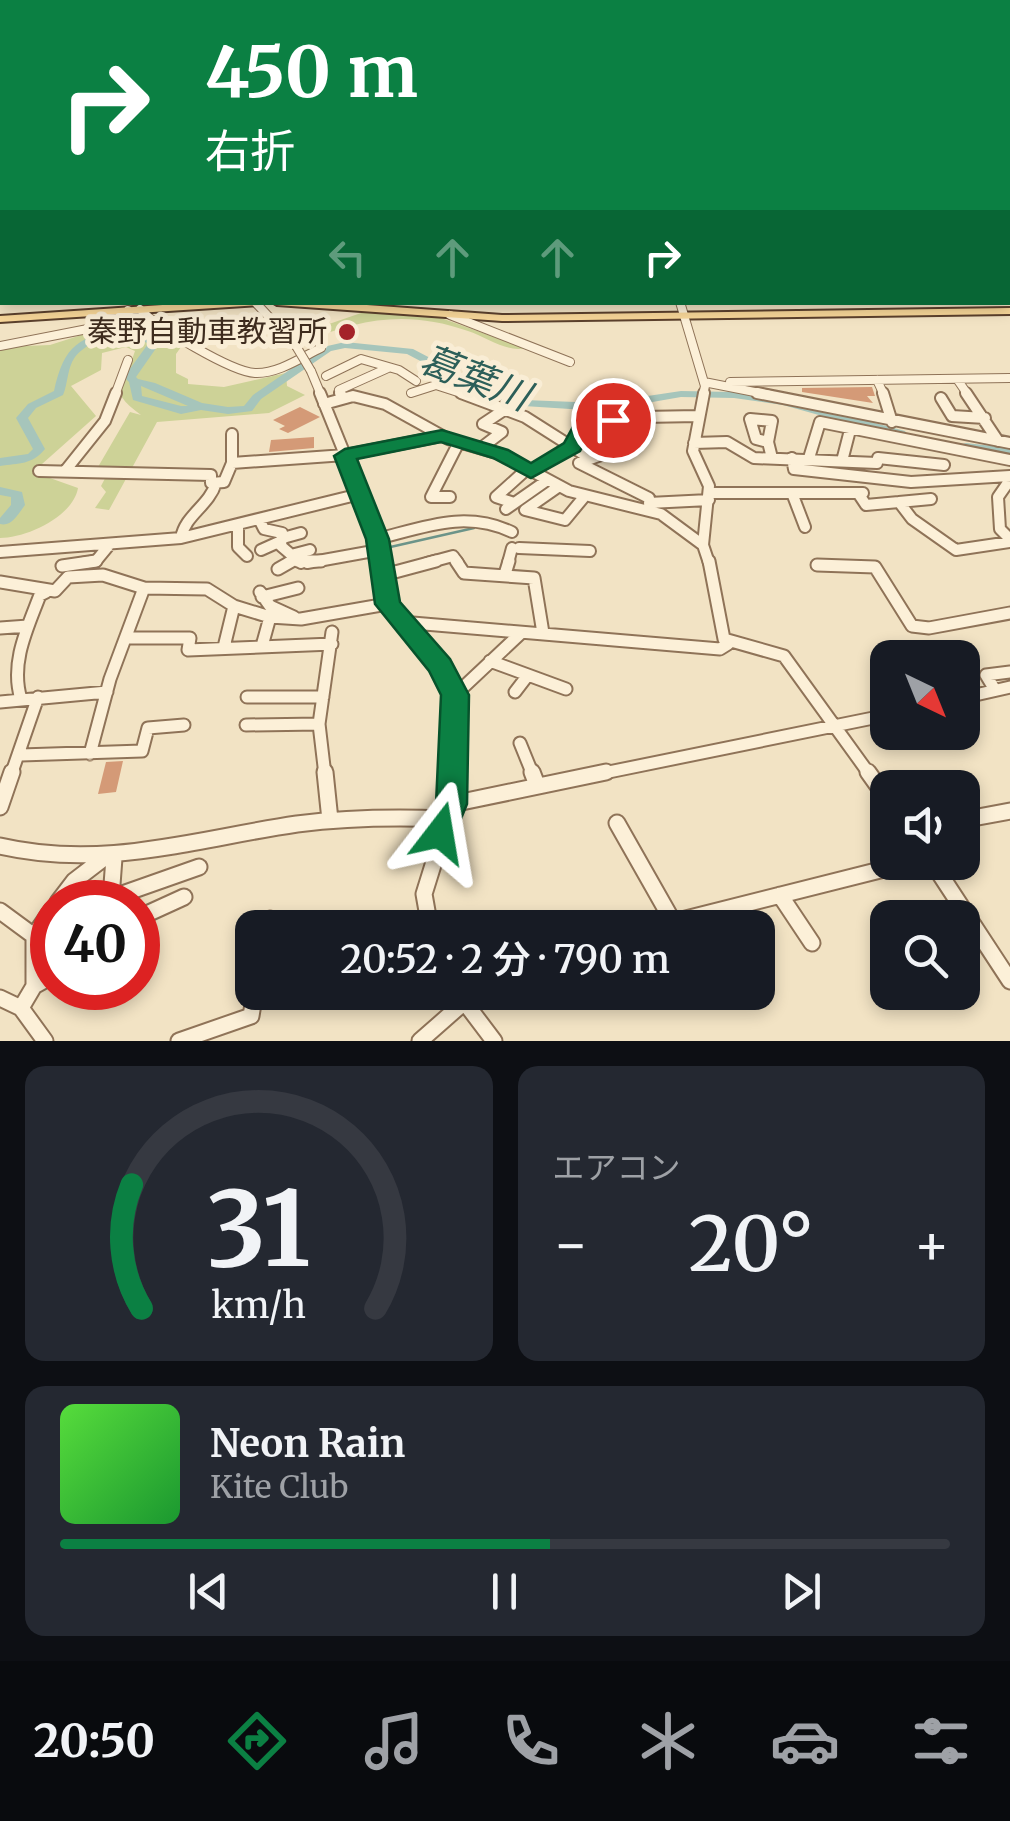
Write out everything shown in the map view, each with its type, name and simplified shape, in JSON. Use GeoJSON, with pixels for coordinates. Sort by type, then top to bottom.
{"type":"FeatureCollection","features":[{"type":"Feature","properties":{"kind":"main road"},"geometry":{"type":"LineString","coordinates":[[0,319],[159,305]]}},
{"type":"Feature","properties":{"kind":"main road"},"geometry":{"type":"LineString","coordinates":[[314,305],[450,316],[682,308],[1010,311]]}},
{"type":"Feature","properties":{"kind":"street"},"geometry":{"type":"LineString","coordinates":[[259,305],[296,346],[310,371],[378,544],[387,604],[440,666],[455,695],[452,804],[444,819],[424,894],[427,910]]}},
{"type":"Feature","properties":{"kind":"street"},"geometry":{"type":"LineString","coordinates":[[682,308],[704,384],[695,458],[709,496],[704,545],[728,644]]}},
{"type":"Feature","properties":{"kind":"street"},"geometry":{"type":"LineString","coordinates":[[0,346],[103,326],[134,310],[156,326],[244,372],[276,370],[321,348]]}},
{"type":"Feature","properties":{"kind":"street"},"geometry":{"type":"LineString","coordinates":[[450,316],[570,362]]}},
{"type":"Feature","properties":{"kind":"street"},"geometry":{"type":"LineString","coordinates":[[326,376],[361,359],[416,381]]}},
{"type":"Feature","properties":{"kind":"street"},"geometry":{"type":"LineString","coordinates":[[64,472],[105,421],[128,360]]}},
{"type":"Feature","properties":{"kind":"street"},"geometry":{"type":"LineString","coordinates":[[343,398],[339,390],[389,367]]}},
{"type":"Feature","properties":{"kind":"street"},"geometry":{"type":"LineString","coordinates":[[704,384],[1010,378]]}},
{"type":"Feature","properties":{"kind":"street"},"geometry":{"type":"LineString","coordinates":[[957,379],[998,441]]}},
{"type":"Feature","properties":{"kind":"street"},"geometry":{"type":"LineString","coordinates":[[876,380],[892,402],[892,422]]}},
{"type":"Feature","properties":{"kind":"street"},"geometry":{"type":"LineString","coordinates":[[704,384],[797,397],[892,422],[1010,443]]}},
{"type":"Feature","properties":{"kind":"street"},"geometry":{"type":"LineString","coordinates":[[411,392],[436,385],[504,410],[525,418],[588,458]]}},
{"type":"Feature","properties":{"kind":"street"},"geometry":{"type":"LineString","coordinates":[[324,404],[361,397],[401,410],[442,436],[481,448],[584,497],[650,507],[709,496],[792,493],[862,493],[866,504],[931,499]]}},
{"type":"Feature","properties":{"kind":"street"},"geometry":{"type":"LineString","coordinates":[[930,404],[943,401],[957,418],[984,418]]}},
{"type":"Feature","properties":{"kind":"street"},"geometry":{"type":"LineString","coordinates":[[481,448],[502,432],[483,424],[504,410]]}},
{"type":"Feature","properties":{"kind":"street"},"geometry":{"type":"LineString","coordinates":[[587,418],[698,416]]}},
{"type":"Feature","properties":{"kind":"street"},"geometry":{"type":"LineString","coordinates":[[546,481],[510,506],[496,497],[529,470],[572,446],[587,418]]}},
{"type":"Feature","properties":{"kind":"street"},"geometry":{"type":"LineString","coordinates":[[587,418],[637,429],[644,436],[578,463],[649,498],[650,507],[704,545]]}},
{"type":"Feature","properties":{"kind":"street"},"geometry":{"type":"LineString","coordinates":[[809,458],[820,422],[944,450],[1010,460]]}},
{"type":"Feature","properties":{"kind":"street"},"geometry":{"type":"LineString","coordinates":[[837,464],[850,430]]}},
{"type":"Feature","properties":{"kind":"street"},"geometry":{"type":"LineString","coordinates":[[39,471],[210,475],[211,482],[224,482],[232,463],[232,434]]}},
{"type":"Feature","properties":{"kind":"street"},"geometry":{"type":"LineString","coordinates":[[232,463],[345,456],[442,436]]}},
{"type":"Feature","properties":{"kind":"street"},"geometry":{"type":"LineString","coordinates":[[792,458],[794,469],[877,463],[882,437]]}},
{"type":"Feature","properties":{"kind":"street"},"geometry":{"type":"LineString","coordinates":[[450,497],[431,497],[458,442]]}},
{"type":"Feature","properties":{"kind":"street"},"geometry":{"type":"LineString","coordinates":[[694,443],[727,442],[754,458],[809,458],[911,482],[980,476],[1007,480],[998,497],[1000,529],[1010,540]]}},
{"type":"Feature","properties":{"kind":"street"},"geometry":{"type":"LineString","coordinates":[[768,442],[772,458]]}},
{"type":"Feature","properties":{"kind":"street"},"geometry":{"type":"LineString","coordinates":[[944,450],[950,478]]}},
{"type":"Feature","properties":{"kind":"street"},"geometry":{"type":"LineString","coordinates":[[977,456],[980,476]]}},
{"type":"Feature","properties":{"kind":"street"},"geometry":{"type":"LineString","coordinates":[[878,458],[944,464]]}},
{"type":"Feature","properties":{"kind":"street"},"geometry":{"type":"LineString","coordinates":[[181,538],[183,526],[211,500],[216,483]]}},
{"type":"Feature","properties":{"kind":"street"},"geometry":{"type":"LineString","coordinates":[[558,487],[524,510],[566,520],[584,497]]}},
{"type":"Feature","properties":{"kind":"street"},"geometry":{"type":"LineString","coordinates":[[792,493],[807,524]]}},
{"type":"Feature","properties":{"kind":"street"},"geometry":{"type":"LineString","coordinates":[[0,552],[181,538],[360,494]]}},
{"type":"Feature","properties":{"kind":"street"},"geometry":{"type":"LineString","coordinates":[[899,502],[912,519],[956,550],[1010,540]]}},
{"type":"Feature","properties":{"kind":"street"},"geometry":{"type":"LineString","coordinates":[[296,619],[261,595],[295,575],[462,516],[485,518],[512,532]]}},
{"type":"Feature","properties":{"kind":"street"},"geometry":{"type":"LineString","coordinates":[[260,521],[264,529],[280,531],[295,575]]}},
{"type":"Feature","properties":{"kind":"street"},"geometry":{"type":"LineString","coordinates":[[238,527],[238,547],[247,556]]}},
{"type":"Feature","properties":{"kind":"street"},"geometry":{"type":"LineString","coordinates":[[261,550],[301,533]]}},
{"type":"Feature","properties":{"kind":"street"},"geometry":{"type":"LineString","coordinates":[[62,566],[96,561],[110,544]]}},
{"type":"Feature","properties":{"kind":"street"},"geometry":{"type":"LineString","coordinates":[[505,574],[515,548],[590,551]]}},
{"type":"Feature","properties":{"kind":"street"},"geometry":{"type":"LineString","coordinates":[[295,575],[310,550]]}},
{"type":"Feature","properties":{"kind":"street"},"geometry":{"type":"LineString","coordinates":[[380,576],[453,556],[464,573],[534,578],[544,633]]}},
{"type":"Feature","properties":{"kind":"street"},"geometry":{"type":"LineString","coordinates":[[817,564],[875,567],[912,626],[928,628],[1010,613]]}},
{"type":"Feature","properties":{"kind":"street"},"geometry":{"type":"LineString","coordinates":[[278,568],[295,575]]}},
{"type":"Feature","properties":{"kind":"street"},"geometry":{"type":"LineString","coordinates":[[0,585],[43,594],[56,591],[68,577],[94,575],[144,588],[206,590],[234,606],[270,617],[296,619],[387,604]]}},
{"type":"Feature","properties":{"kind":"street"},"geometry":{"type":"LineString","coordinates":[[90,754],[107,692],[144,588]]}},
{"type":"Feature","properties":{"kind":"street"},"geometry":{"type":"LineString","coordinates":[[21,699],[17,671],[28,626],[43,594]]}},
{"type":"Feature","properties":{"kind":"street"},"geometry":{"type":"LineString","coordinates":[[224,647],[234,606]]}},
{"type":"Feature","properties":{"kind":"street"},"geometry":{"type":"LineString","coordinates":[[262,646],[270,617]]}},
{"type":"Feature","properties":{"kind":"street"},"geometry":{"type":"LineString","coordinates":[[401,622],[412,619],[468,630],[544,633],[618,643],[720,649],[728,644],[780,652],[870,775]]}},
{"type":"Feature","properties":{"kind":"street"},"geometry":{"type":"LineString","coordinates":[[0,628],[28,626]]}},
{"type":"Feature","properties":{"kind":"street"},"geometry":{"type":"LineString","coordinates":[[455,695],[521,633]]}},
{"type":"Feature","properties":{"kind":"street"},"geometry":{"type":"LineString","coordinates":[[127,638],[190,638],[188,650],[332,638],[319,724],[330,820]]}},
{"type":"Feature","properties":{"kind":"street"},"geometry":{"type":"LineString","coordinates":[[490,661],[566,689]]}},
{"type":"Feature","properties":{"kind":"street"},"geometry":{"type":"LineString","coordinates":[[995,690],[984,680],[986,675],[1010,672]]}},
{"type":"Feature","properties":{"kind":"street"},"geometry":{"type":"LineString","coordinates":[[515,692],[528,674]]}},
{"type":"Feature","properties":{"kind":"street"},"geometry":{"type":"LineString","coordinates":[[980,694],[1010,687]]}},
{"type":"Feature","properties":{"kind":"street"},"geometry":{"type":"LineString","coordinates":[[0,702],[107,692]]}},
{"type":"Feature","properties":{"kind":"street"},"geometry":{"type":"LineString","coordinates":[[0,806],[21,755],[38,696]]}},
{"type":"Feature","properties":{"kind":"street"},"geometry":{"type":"LineString","coordinates":[[247,698],[323,697]]}},
{"type":"Feature","properties":{"kind":"street"},"geometry":{"type":"LineString","coordinates":[[452,804],[870,718]]}},
{"type":"Feature","properties":{"kind":"street"},"geometry":{"type":"LineString","coordinates":[[246,725],[319,724]]}},
{"type":"Feature","properties":{"kind":"street"},"geometry":{"type":"LineString","coordinates":[[21,755],[142,751],[148,728],[184,725]]}},
{"type":"Feature","properties":{"kind":"street"},"geometry":{"type":"LineString","coordinates":[[520,742],[537,785]]}},
{"type":"Feature","properties":{"kind":"street"},"geometry":{"type":"LineString","coordinates":[[980,816],[1010,810]]}},
{"type":"Feature","properties":{"kind":"street"},"geometry":{"type":"LineString","coordinates":[[0,846],[36,855],[110,858],[330,820],[372,816],[444,819]]}},
{"type":"Feature","properties":{"kind":"street"},"geometry":{"type":"LineString","coordinates":[[616,823],[666,910]]}},
{"type":"Feature","properties":{"kind":"street"},"geometry":{"type":"LineString","coordinates":[[110,858],[111,898],[199,867]]}},
{"type":"Feature","properties":{"kind":"street"},"geometry":{"type":"LineString","coordinates":[[76,880],[110,858]]}},
{"type":"Feature","properties":{"kind":"street"},"geometry":{"type":"LineString","coordinates":[[715,910],[870,872]]}},
{"type":"Feature","properties":{"kind":"street"},"geometry":{"type":"LineString","coordinates":[[944,880],[1010,981]]}},
{"type":"Feature","properties":{"kind":"street"},"geometry":{"type":"LineString","coordinates":[[780,895],[812,943]]}},
{"type":"Feature","properties":{"kind":"street"},"geometry":{"type":"LineString","coordinates":[[160,908],[184,897]]}},
{"type":"Feature","properties":{"kind":"street"},"geometry":{"type":"LineString","coordinates":[[0,911],[30,933]]}},
{"type":"Feature","properties":{"kind":"street"},"geometry":{"type":"LineString","coordinates":[[21,1008],[30,993]]}},
{"type":"Feature","properties":{"kind":"street"},"geometry":{"type":"LineString","coordinates":[[0,998],[21,1008],[45,1041]]}},
{"type":"Feature","properties":{"kind":"street"},"geometry":{"type":"LineString","coordinates":[[179,1041],[251,1016],[252,1010]]}},
{"type":"Feature","properties":{"kind":"street"},"geometry":{"type":"LineString","coordinates":[[420,1041],[449,1010]]}},
{"type":"Feature","properties":{"kind":"street"},"geometry":{"type":"LineString","coordinates":[[472,1010],[494,1041]]}},
{"type":"Feature","properties":{"kind":"green space"},"geometry":{"type":"Polygon","coordinates":[[[364,312],[441,318],[525,348],[504,346],[425,320],[365,322],[304,342],[294,336],[364,312]]]}},
{"type":"Feature","properties":{"kind":"green space"},"geometry":{"type":"Polygon","coordinates":[[[144,324],[186,340],[176,354],[176,373],[188,379],[188,384],[224,387],[286,373],[287,386],[305,395],[269,413],[157,422],[109,510],[95,508],[106,492],[101,486],[110,469],[98,467],[130,412],[141,415],[120,392],[135,351],[126,347],[102,353],[101,370],[71,386],[96,416],[33,472],[78,488],[74,498],[47,524],[0,538],[0,347],[50,345],[94,331],[144,324]]]}},
{"type":"Feature","properties":{"kind":"building"},"geometry":{"type":"Polygon","coordinates":[[[872,387],[875,396],[867,396],[873,403],[802,392],[802,388],[872,387]]]}},
{"type":"Feature","properties":{"kind":"building"},"geometry":{"type":"Polygon","coordinates":[[[300,407],[320,417],[288,433],[279,429],[285,426],[273,420],[300,407]]]}},
{"type":"Feature","properties":{"kind":"building"},"geometry":{"type":"Polygon","coordinates":[[[314,437],[314,448],[269,452],[271,440],[314,437]]]}},
{"type":"Feature","properties":{"kind":"building"},"geometry":{"type":"Polygon","coordinates":[[[123,761],[116,792],[98,794],[106,762],[123,761]]]}},
{"type":"Feature","properties":{"kind":"waterway","name":"葛葉川"},"geometry":{"type":"LineString","coordinates":[[0,462],[32,457],[39,449],[22,418],[32,406],[59,393],[69,358],[80,348],[114,334],[147,337],[154,344],[130,377],[134,381]]}},
{"type":"Feature","properties":{"kind":"waterway","name":"葛葉川"},"geometry":{"type":"LineString","coordinates":[[134,381],[199,406],[248,409],[257,397],[327,349],[345,345],[409,351],[491,394],[524,403],[601,407],[681,394],[734,395],[784,402],[901,434]]}},
{"type":"Feature","properties":{"kind":"waterway"},"geometry":{"type":"LineString","coordinates":[[134,381],[137,398],[181,410],[196,409]]}},
{"type":"Feature","properties":{"kind":"waterway","name":"葛葉川"},"geometry":{"type":"LineString","coordinates":[[966,447],[1010,452]]}},
{"type":"Feature","properties":{"kind":"waterway"},"geometry":{"type":"LineString","coordinates":[[0,491],[17,495],[18,505],[5,521]]}},
{"type":"Feature","properties":{"kind":"waterway"},"geometry":{"type":"LineString","coordinates":[[386,548],[474,528]]}},
{"type":"Feature","properties":{"kind":"place","name":"秦野自動車教習所"},"geometry":{"type":"Point","coordinates":[347,332]}},
{"type":"Feature","properties":{"kind":"route"},"geometry":{"type":"LineString","coordinates":[[440,833],[452,804],[455,695],[440,666],[387,604],[377,539],[345,456],[442,436],[500,454],[531,472],[572,446],[587,418],[613,420]]}}]}
